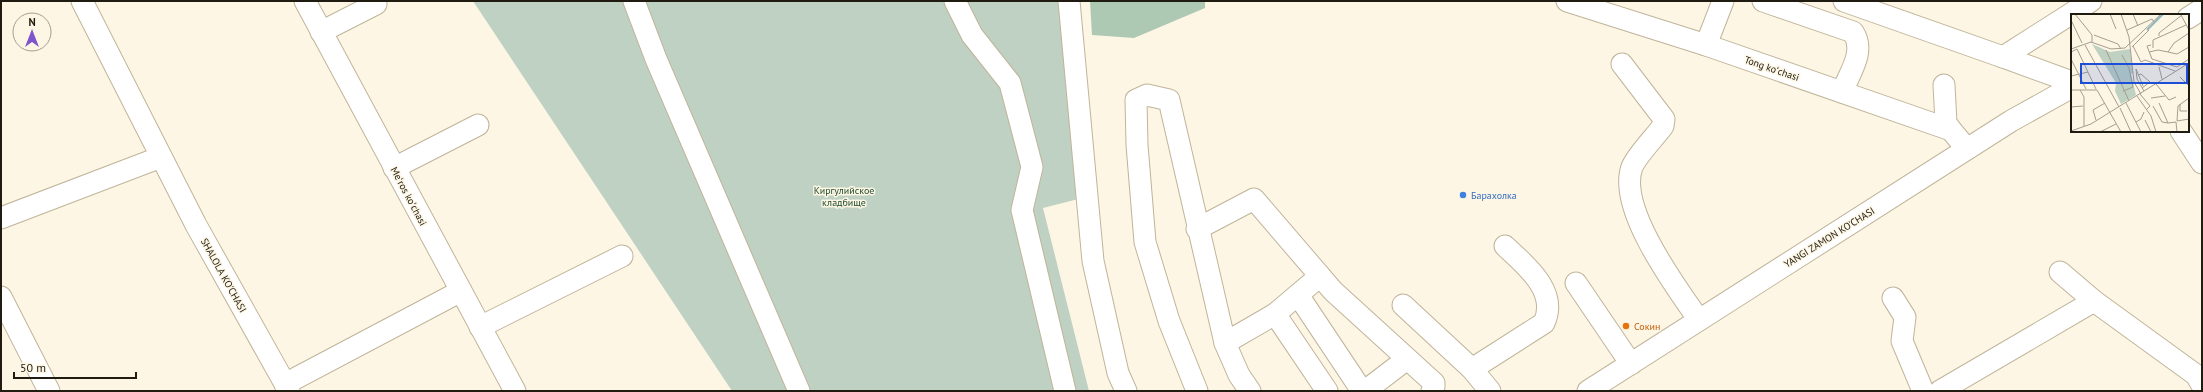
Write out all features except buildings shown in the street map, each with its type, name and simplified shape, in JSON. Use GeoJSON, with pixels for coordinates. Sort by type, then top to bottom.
{"type":"FeatureCollection","features":[{"type":"Feature","properties":{"kind":"street","name":"SHALOLA KO'CHASI"},"geometry":{"type":"LineString","coordinates":[[82,1],[196,225],[287,388]]}},
{"type":"Feature","properties":{"kind":"street","name":"Meʻros koʻchasi"},"geometry":{"type":"LineString","coordinates":[[305,1],[515,391]]}},
{"type":"Feature","properties":{"kind":"street"},"geometry":{"type":"LineString","coordinates":[[634,1],[656,59],[799,391]]}},
{"type":"Feature","properties":{"kind":"street"},"geometry":{"type":"LineString","coordinates":[[955,1],[972,35],[1010,83],[1032,167],[1022,210],[1065,391]]}},
{"type":"Feature","properties":{"kind":"street"},"geometry":{"type":"LineString","coordinates":[[1069,1],[1093,261],[1118,373],[1126,391]]}},
{"type":"Feature","properties":{"kind":"street","name":"Tong koʻchasi"},"geometry":{"type":"LineString","coordinates":[[1567,1],[1706,45],[1952,130]]}},
{"type":"Feature","properties":{"kind":"street"},"geometry":{"type":"LineString","coordinates":[[1706,45],[1723,1]]}},
{"type":"Feature","properties":{"kind":"street"},"geometry":{"type":"LineString","coordinates":[[1763,1],[1853,32],[1858,40],[1860,49],[1842,92]]}},
{"type":"Feature","properties":{"kind":"street"},"geometry":{"type":"LineString","coordinates":[[1844,1],[2071,82]]}},
{"type":"Feature","properties":{"kind":"street"},"geometry":{"type":"LineString","coordinates":[[2003,57],[2091,1]]}},
{"type":"Feature","properties":{"kind":"street"},"geometry":{"type":"LineString","coordinates":[[321,32],[376,4]]}},
{"type":"Feature","properties":{"kind":"street"},"geometry":{"type":"LineString","coordinates":[[2189,17],[2202,9]]}},
{"type":"Feature","properties":{"kind":"street"},"geometry":{"type":"LineString","coordinates":[[1622,64],[1664,119],[1663,126],[1632,166],[1629,190],[1644,234],[1699,320]]}},
{"type":"Feature","properties":{"kind":"street"},"geometry":{"type":"LineString","coordinates":[[1944,85],[1946,123],[1967,149]]}},
{"type":"Feature","properties":{"kind":"street","name":"YANGI ZAMON KO'CHASI"},"geometry":{"type":"LineString","coordinates":[[1601,388],[1631,364],[1699,320],[2011,121],[2071,88]]}},
{"type":"Feature","properties":{"kind":"street"},"geometry":{"type":"LineString","coordinates":[[1197,391],[1169,321],[1145,242],[1137,145],[1136,100],[1147,95],[1169,100],[1197,228],[1225,343],[1238,375],[1250,391]]}},
{"type":"Feature","properties":{"kind":"street"},"geometry":{"type":"LineString","coordinates":[[394,168],[478,125]]}},
{"type":"Feature","properties":{"kind":"street"},"geometry":{"type":"LineString","coordinates":[[2182,132],[2199,152]]}},
{"type":"Feature","properties":{"kind":"street"},"geometry":{"type":"LineString","coordinates":[[1,218],[162,157]]}},
{"type":"Feature","properties":{"kind":"street"},"geometry":{"type":"LineString","coordinates":[[1197,228],[1254,199],[1320,276],[1358,315],[1434,383],[1432,391]]}},
{"type":"Feature","properties":{"kind":"street"},"geometry":{"type":"LineString","coordinates":[[1472,369],[1544,323],[1546,319],[1547,307],[1544,290],[1536,276],[1505,246]]}},
{"type":"Feature","properties":{"kind":"street"},"geometry":{"type":"LineString","coordinates":[[480,327],[622,256]]}},
{"type":"Feature","properties":{"kind":"street"},"geometry":{"type":"LineString","coordinates":[[2060,272],[2094,301],[2196,375],[2202,384]]}},
{"type":"Feature","properties":{"kind":"street"},"geometry":{"type":"LineString","coordinates":[[1225,343],[1275,314],[1320,276]]}},
{"type":"Feature","properties":{"kind":"street"},"geometry":{"type":"LineString","coordinates":[[1576,283],[1631,364]]}},
{"type":"Feature","properties":{"kind":"street"},"geometry":{"type":"LineString","coordinates":[[287,388],[461,291]]}},
{"type":"Feature","properties":{"kind":"street"},"geometry":{"type":"LineString","coordinates":[[1298,295],[1364,391],[1407,358]]}},
{"type":"Feature","properties":{"kind":"street"},"geometry":{"type":"LineString","coordinates":[[1,297],[49,391]]}},
{"type":"Feature","properties":{"kind":"street"},"geometry":{"type":"LineString","coordinates":[[1893,298],[1905,317],[1902,341],[1923,391]]}},
{"type":"Feature","properties":{"kind":"street"},"geometry":{"type":"LineString","coordinates":[[1940,391],[2094,301]]}},
{"type":"Feature","properties":{"kind":"street"},"geometry":{"type":"LineString","coordinates":[[1403,305],[1472,369],[1490,391]]}},
{"type":"Feature","properties":{"kind":"street"},"geometry":{"type":"LineString","coordinates":[[1275,314],[1327,391]]}},
{"type":"Feature","properties":{"kind":"green space","name":"Киргулийское кладбище"},"geometry":{"type":"Polygon","coordinates":[[[473,1],[1066,1],[1090,196],[1043,208],[1089,391],[732,391],[473,1]]]}},
{"type":"Feature","properties":{"kind":"green space"},"geometry":{"type":"Polygon","coordinates":[[[1090,1],[1205,1],[1205,8],[1134,38],[1092,35],[1090,1]]]}},
{"type":"Feature","properties":{"kind":"place","name":"Барахолка"},"geometry":{"type":"Point","coordinates":[1463,195]}},
{"type":"Feature","properties":{"kind":"place","name":"Сокин"},"geometry":{"type":"Point","coordinates":[1626,326]}}]}
